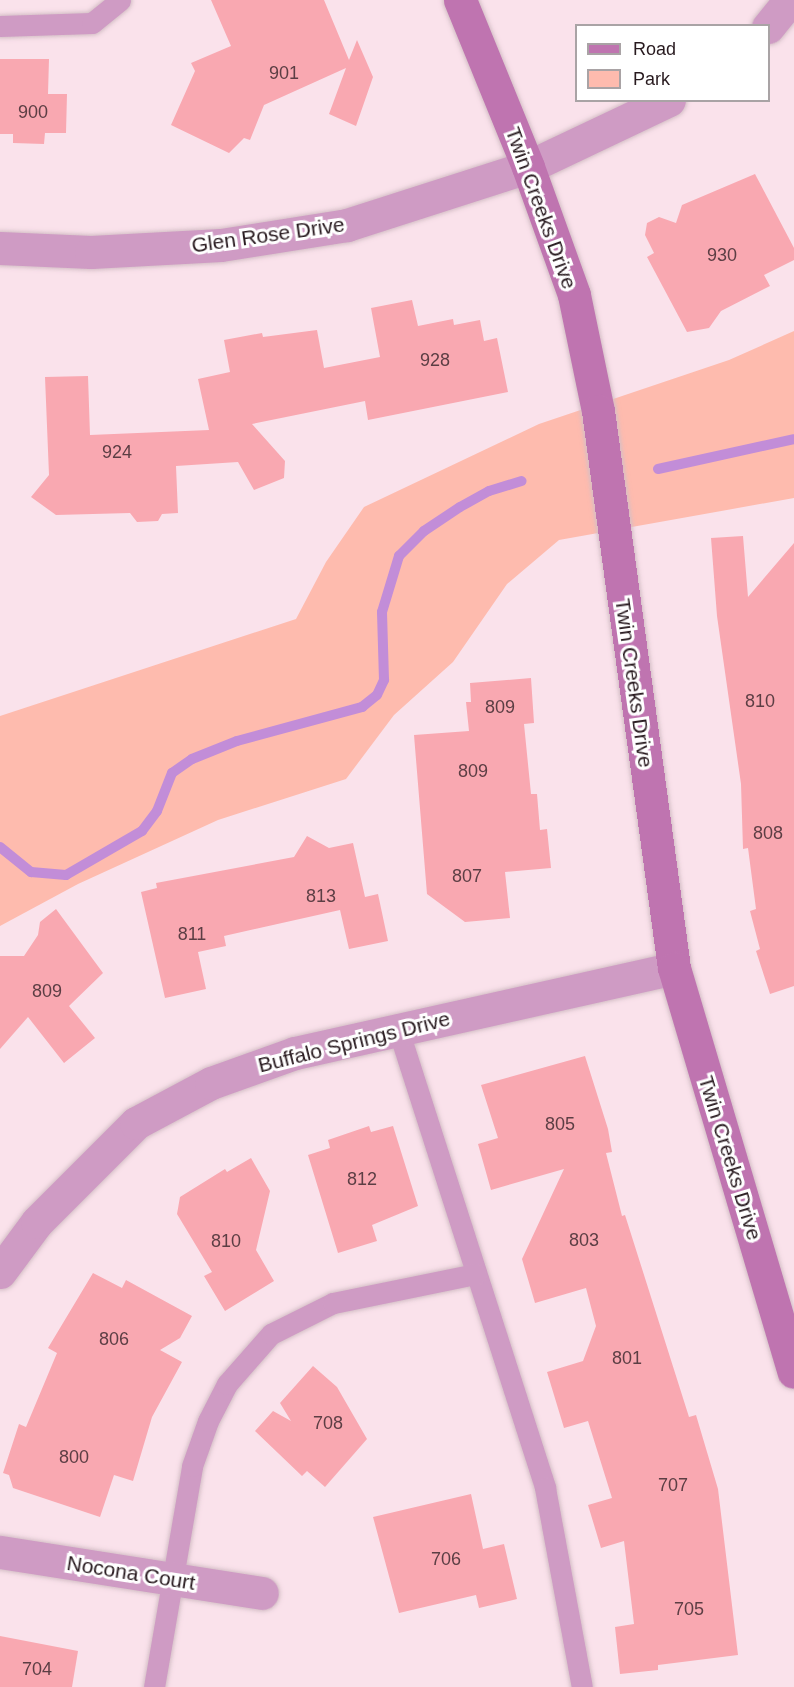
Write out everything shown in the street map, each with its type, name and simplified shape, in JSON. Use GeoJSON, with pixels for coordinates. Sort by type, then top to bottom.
{"type":"FeatureCollection","features":[{"type":"Feature","properties":{"kind":"street","name":"Twin Creeks Drive"},"geometry":{"type":"LineString","coordinates":[[460,0],[528,167],[571,286],[591,369],[674,968],[787,1321],[794,1372]]}},
{"type":"Feature","properties":{"kind":"street","name":"Glen Rose Drive"},"geometry":{"type":"LineString","coordinates":[[0,248],[91,252],[221,245],[347,225],[528,167],[665,102]]}},
{"type":"Feature","properties":{"kind":"street","name":"Buffalo Springs Drive"},"geometry":{"type":"LineString","coordinates":[[0,1272],[37,1222],[136,1123],[211,1083],[263,1064],[398,1029],[674,968]]}},
{"type":"Feature","properties":{"kind":"street","name":"Nocona Court"},"geometry":{"type":"LineString","coordinates":[[0,1552],[262,1593]]}},
{"type":"Feature","properties":{"kind":"lane"},"geometry":{"type":"LineString","coordinates":[[0,26],[92,23],[120,0]]}},
{"type":"Feature","properties":{"kind":"lane"},"geometry":{"type":"LineString","coordinates":[[398,1029],[545,1488],[582,1687]]}},
{"type":"Feature","properties":{"kind":"lane"},"geometry":{"type":"LineString","coordinates":[[154,1687],[192,1466],[208,1421],[227,1384],[271,1334],[333,1303],[477,1274]]}},
{"type":"Feature","properties":{"kind":"green space"},"geometry":{"type":"Polygon","coordinates":[[[794,331],[794,498],[559,540],[507,584],[453,662],[394,715],[346,779],[218,820],[78,884],[0,926],[0,716],[296,619],[326,562],[364,507],[539,424],[729,360],[794,331]]]}},
{"type":"Feature","properties":{"kind":"building"},"geometry":{"type":"Polygon","coordinates":[[[211,0],[324,0],[349,60],[357,40],[373,77],[356,126],[329,114],[346,68],[264,105],[250,140],[244,138],[229,153],[171,125],[195,71],[191,63],[231,46],[211,0]]]}},
{"type":"Feature","properties":{"kind":"building"},"geometry":{"type":"Polygon","coordinates":[[[0,59],[49,59],[48,94],[67,94],[66,133],[45,133],[44,144],[13,143],[13,134],[0,134],[0,59]]]}},
{"type":"Feature","properties":{"kind":"building"},"geometry":{"type":"Polygon","coordinates":[[[755,174],[794,248],[794,260],[764,275],[770,286],[721,311],[709,328],[687,332],[647,257],[654,253],[645,235],[647,223],[659,217],[676,223],[682,205],[755,174]]]}},
{"type":"Feature","properties":{"kind":"building"},"geometry":{"type":"Polygon","coordinates":[[[412,300],[418,326],[453,319],[454,325],[480,320],[484,341],[497,338],[508,392],[368,420],[365,401],[252,424],[285,461],[284,478],[254,490],[238,462],[176,466],[178,513],[162,514],[158,521],[137,522],[130,513],[56,515],[31,497],[49,475],[45,377],[88,376],[90,435],[209,430],[198,379],[230,372],[224,340],[262,333],[263,337],[317,330],[324,368],[380,357],[371,308],[412,300]]]}},
{"type":"Feature","properties":{"kind":"building"},"geometry":{"type":"Polygon","coordinates":[[[743,536],[748,597],[794,543],[794,986],[770,994],[756,951],[760,949],[750,911],[756,909],[748,848],[743,849],[741,784],[717,616],[711,538],[743,536]]]}},
{"type":"Feature","properties":{"kind":"building"},"geometry":{"type":"Polygon","coordinates":[[[531,678],[534,723],[524,724],[531,794],[537,794],[540,830],[547,829],[551,868],[505,872],[510,918],[465,922],[427,894],[414,735],[469,731],[466,702],[471,702],[470,683],[531,678]]]}},
{"type":"Feature","properties":{"kind":"building"},"geometry":{"type":"Polygon","coordinates":[[[307,836],[329,848],[353,843],[365,897],[378,894],[388,941],[349,949],[340,910],[224,936],[226,946],[198,952],[206,989],[165,998],[141,892],[157,888],[156,883],[294,857],[307,836]]]}},
{"type":"Feature","properties":{"kind":"building"},"geometry":{"type":"Polygon","coordinates":[[[56,909],[103,973],[69,1006],[95,1038],[64,1063],[28,1017],[0,1049],[0,956],[24,956],[38,935],[40,922],[56,909]]]}},
{"type":"Feature","properties":{"kind":"building"},"geometry":{"type":"Polygon","coordinates":[[[585,1056],[608,1129],[612,1152],[606,1153],[622,1216],[625,1215],[689,1417],[696,1415],[718,1489],[738,1655],[658,1665],[658,1670],[620,1674],[615,1627],[634,1624],[624,1541],[601,1548],[588,1505],[612,1498],[588,1421],[564,1428],[547,1372],[583,1361],[596,1326],[586,1288],[535,1303],[522,1259],[564,1169],[491,1190],[478,1144],[498,1138],[481,1085],[585,1056]]]}},
{"type":"Feature","properties":{"kind":"building"},"geometry":{"type":"Polygon","coordinates":[[[369,1126],[371,1132],[393,1126],[418,1206],[372,1225],[377,1241],[338,1253],[308,1155],[330,1148],[328,1140],[369,1126]]]}},
{"type":"Feature","properties":{"kind":"building"},"geometry":{"type":"Polygon","coordinates":[[[251,1158],[270,1191],[256,1250],[274,1281],[225,1311],[204,1276],[212,1272],[177,1214],[180,1197],[225,1169],[227,1172],[251,1158]]]}},
{"type":"Feature","properties":{"kind":"building"},"geometry":{"type":"Polygon","coordinates":[[[93,1273],[122,1288],[126,1280],[192,1316],[180,1338],[160,1350],[182,1362],[152,1417],[133,1481],[114,1475],[100,1517],[13,1488],[9,1475],[3,1473],[19,1424],[26,1427],[57,1353],[48,1348],[93,1273]]]}},
{"type":"Feature","properties":{"kind":"building"},"geometry":{"type":"Polygon","coordinates":[[[313,1366],[337,1387],[367,1439],[325,1487],[307,1471],[302,1476],[255,1431],[273,1411],[291,1421],[280,1403],[313,1366]]]}},
{"type":"Feature","properties":{"kind":"building"},"geometry":{"type":"Polygon","coordinates":[[[471,1494],[483,1549],[504,1544],[517,1599],[479,1608],[476,1595],[399,1613],[373,1517],[471,1494]]]}},
{"type":"Feature","properties":{"kind":"building"},"geometry":{"type":"Polygon","coordinates":[[[0,1636],[78,1651],[72,1687],[0,1687],[0,1636]]]}},
{"type":"Feature","properties":{"kind":"waterway"},"geometry":{"type":"LineString","coordinates":[[658,469],[794,439]]}},
{"type":"Feature","properties":{"kind":"waterway"},"geometry":{"type":"LineString","coordinates":[[0,847],[31,872],[66,875],[142,831],[157,811],[172,773],[192,759],[237,741],[362,707],[377,695],[384,680],[382,612],[399,556],[424,531],[460,507],[489,491],[521,481]]}}]}
